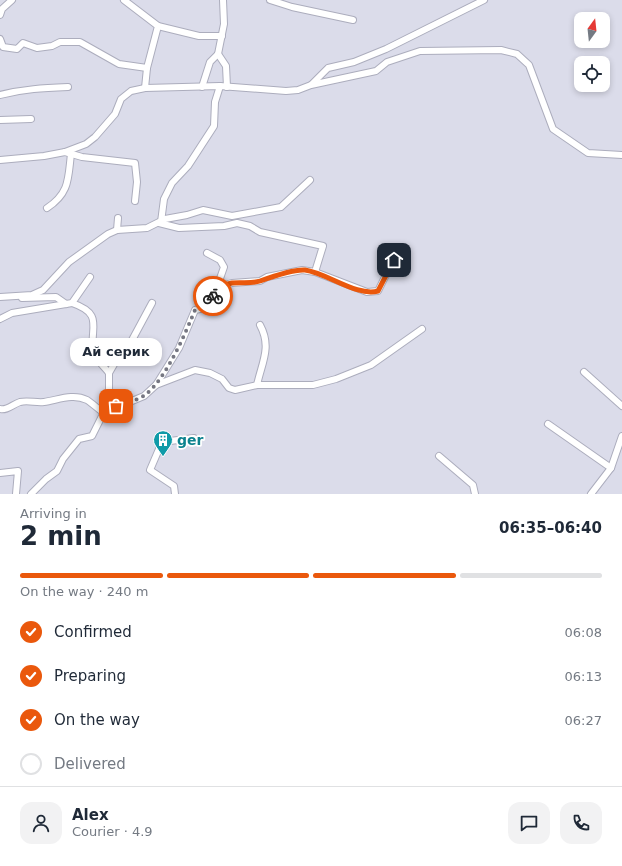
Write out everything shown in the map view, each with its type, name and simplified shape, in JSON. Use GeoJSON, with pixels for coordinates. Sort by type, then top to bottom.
{"type":"FeatureCollection","features":[{"type":"Feature","properties":{"kind":"street"},"geometry":{"type":"LineString","coordinates":[[0,15],[2,9],[12,0]]}},
{"type":"Feature","properties":{"kind":"street"},"geometry":{"type":"LineString","coordinates":[[124,0],[158,26],[199,36],[222,36]]}},
{"type":"Feature","properties":{"kind":"street"},"geometry":{"type":"LineString","coordinates":[[202,87],[210,62],[218,54],[222,36],[223,0]]}},
{"type":"Feature","properties":{"kind":"street"},"geometry":{"type":"LineString","coordinates":[[270,0],[292,7],[353,20]]}},
{"type":"Feature","properties":{"kind":"street"},"geometry":{"type":"LineString","coordinates":[[0,160],[68,153],[86,144],[95,137],[116,114],[125,94],[131,90],[145,88],[220,86],[286,91],[298,90],[318,81],[328,68],[354,62],[386,49],[484,0]]}},
{"type":"Feature","properties":{"kind":"street"},"geometry":{"type":"LineString","coordinates":[[145,88],[147,68],[158,26]]}},
{"type":"Feature","properties":{"kind":"street"},"geometry":{"type":"LineString","coordinates":[[0,39],[3,47],[17,49],[23,43],[37,48],[52,46],[60,42],[80,42],[119,64],[147,68]]}},
{"type":"Feature","properties":{"kind":"street"},"geometry":{"type":"LineString","coordinates":[[311,85],[367,74],[376,71],[387,62],[420,51],[509,51],[522,58],[529,65],[553,129],[588,154],[622,155]]}},
{"type":"Feature","properties":{"kind":"street"},"geometry":{"type":"LineString","coordinates":[[218,54],[226,66],[228,87]]}},
{"type":"Feature","properties":{"kind":"street"},"geometry":{"type":"LineString","coordinates":[[160,222],[164,199],[172,184],[188,166],[214,126],[215,102],[220,86]]}},
{"type":"Feature","properties":{"kind":"street"},"geometry":{"type":"LineString","coordinates":[[0,95],[31,89],[68,87]]}},
{"type":"Feature","properties":{"kind":"street"},"geometry":{"type":"LineString","coordinates":[[0,120],[31,119]]}},
{"type":"Feature","properties":{"kind":"street"},"geometry":{"type":"LineString","coordinates":[[68,153],[82,157],[135,163],[137,182],[135,201]]}},
{"type":"Feature","properties":{"kind":"street"},"geometry":{"type":"LineString","coordinates":[[47,208],[62,196],[66,185],[68,153]]}},
{"type":"Feature","properties":{"kind":"street"},"geometry":{"type":"LineString","coordinates":[[0,297],[32,295],[43,290],[69,262],[108,234],[117,230],[147,228],[160,222],[203,210],[232,216],[281,207],[310,180]]}},
{"type":"Feature","properties":{"kind":"street"},"geometry":{"type":"LineString","coordinates":[[117,230],[118,218]]}},
{"type":"Feature","properties":{"kind":"street"},"geometry":{"type":"LineString","coordinates":[[160,222],[179,228],[224,226],[237,223],[250,226],[260,232],[323,246],[315,272]]}},
{"type":"Feature","properties":{"kind":"street"},"geometry":{"type":"LineString","coordinates":[[152,303],[131,342],[120,354],[109,373],[109,392],[112,403],[116,406],[144,396],[156,385],[179,348],[195,310],[209,307],[224,267],[220,260],[207,253]]}},
{"type":"Feature","properties":{"kind":"street"},"geometry":{"type":"LineString","coordinates":[[217,287],[232,283],[260,281],[302,270],[315,272],[361,290],[373,293],[378,291],[394,260]]}},
{"type":"Feature","properties":{"kind":"street"},"geometry":{"type":"LineString","coordinates":[[0,319],[12,313],[69,303],[90,277]]}},
{"type":"Feature","properties":{"kind":"street"},"geometry":{"type":"LineString","coordinates":[[13,295],[25,300],[56,297],[69,303],[80,305],[91,315],[95,322],[93,351],[97,359],[109,373]]}},
{"type":"Feature","properties":{"kind":"street"},"geometry":{"type":"LineString","coordinates":[[257,385],[266,348],[265,335],[260,325]]}},
{"type":"Feature","properties":{"kind":"street"},"geometry":{"type":"LineString","coordinates":[[156,385],[194,370],[210,373],[222,379],[229,388],[236,390],[257,385],[313,385],[336,379],[371,365],[422,329]]}},
{"type":"Feature","properties":{"kind":"street"},"geometry":{"type":"LineString","coordinates":[[584,372],[622,406]]}},
{"type":"Feature","properties":{"kind":"street"},"geometry":{"type":"LineString","coordinates":[[0,410],[4,410],[27,401],[42,402],[60,397],[70,397],[87,400],[104,413]]}},
{"type":"Feature","properties":{"kind":"street"},"geometry":{"type":"LineString","coordinates":[[31,494],[57,471],[63,459],[77,441],[92,436],[107,406],[112,403]]}},
{"type":"Feature","properties":{"kind":"street"},"geometry":{"type":"LineString","coordinates":[[548,424],[611,468]]}},
{"type":"Feature","properties":{"kind":"street"},"geometry":{"type":"LineString","coordinates":[[591,494],[611,468],[622,436]]}},
{"type":"Feature","properties":{"kind":"street"},"geometry":{"type":"LineString","coordinates":[[175,494],[174,486],[150,470],[162,442],[194,438]]}},
{"type":"Feature","properties":{"kind":"street"},"geometry":{"type":"LineString","coordinates":[[439,456],[473,485],[475,494]]}},
{"type":"Feature","properties":{"kind":"street"},"geometry":{"type":"LineString","coordinates":[[0,473],[18,471],[16,494]]}},
{"type":"Feature","properties":{"kind":"shaded area"},"geometry":{"type":"Polygon","coordinates":[[[0,0],[622,0],[622,494],[0,494],[0,0]]]}},
{"type":"Feature","properties":{"kind":"way so far"},"geometry":{"type":"LineString","coordinates":[[116,406],[144,396],[156,385],[179,348],[195,310],[209,307],[213,296]]}},
{"type":"Feature","properties":{"kind":"place","name":"Ай серик"},"geometry":{"type":"Point","coordinates":[116,406]}},
{"type":"Feature","properties":{"kind":"place","name":"ger"},"geometry":{"type":"Point","coordinates":[163,457]}},
{"type":"Feature","properties":{"kind":"route"},"geometry":{"type":"LineString","coordinates":[[213,296],[217,287],[232,283],[260,281],[302,270],[315,272],[357,289],[373,293],[378,291],[394,260]]}}]}
